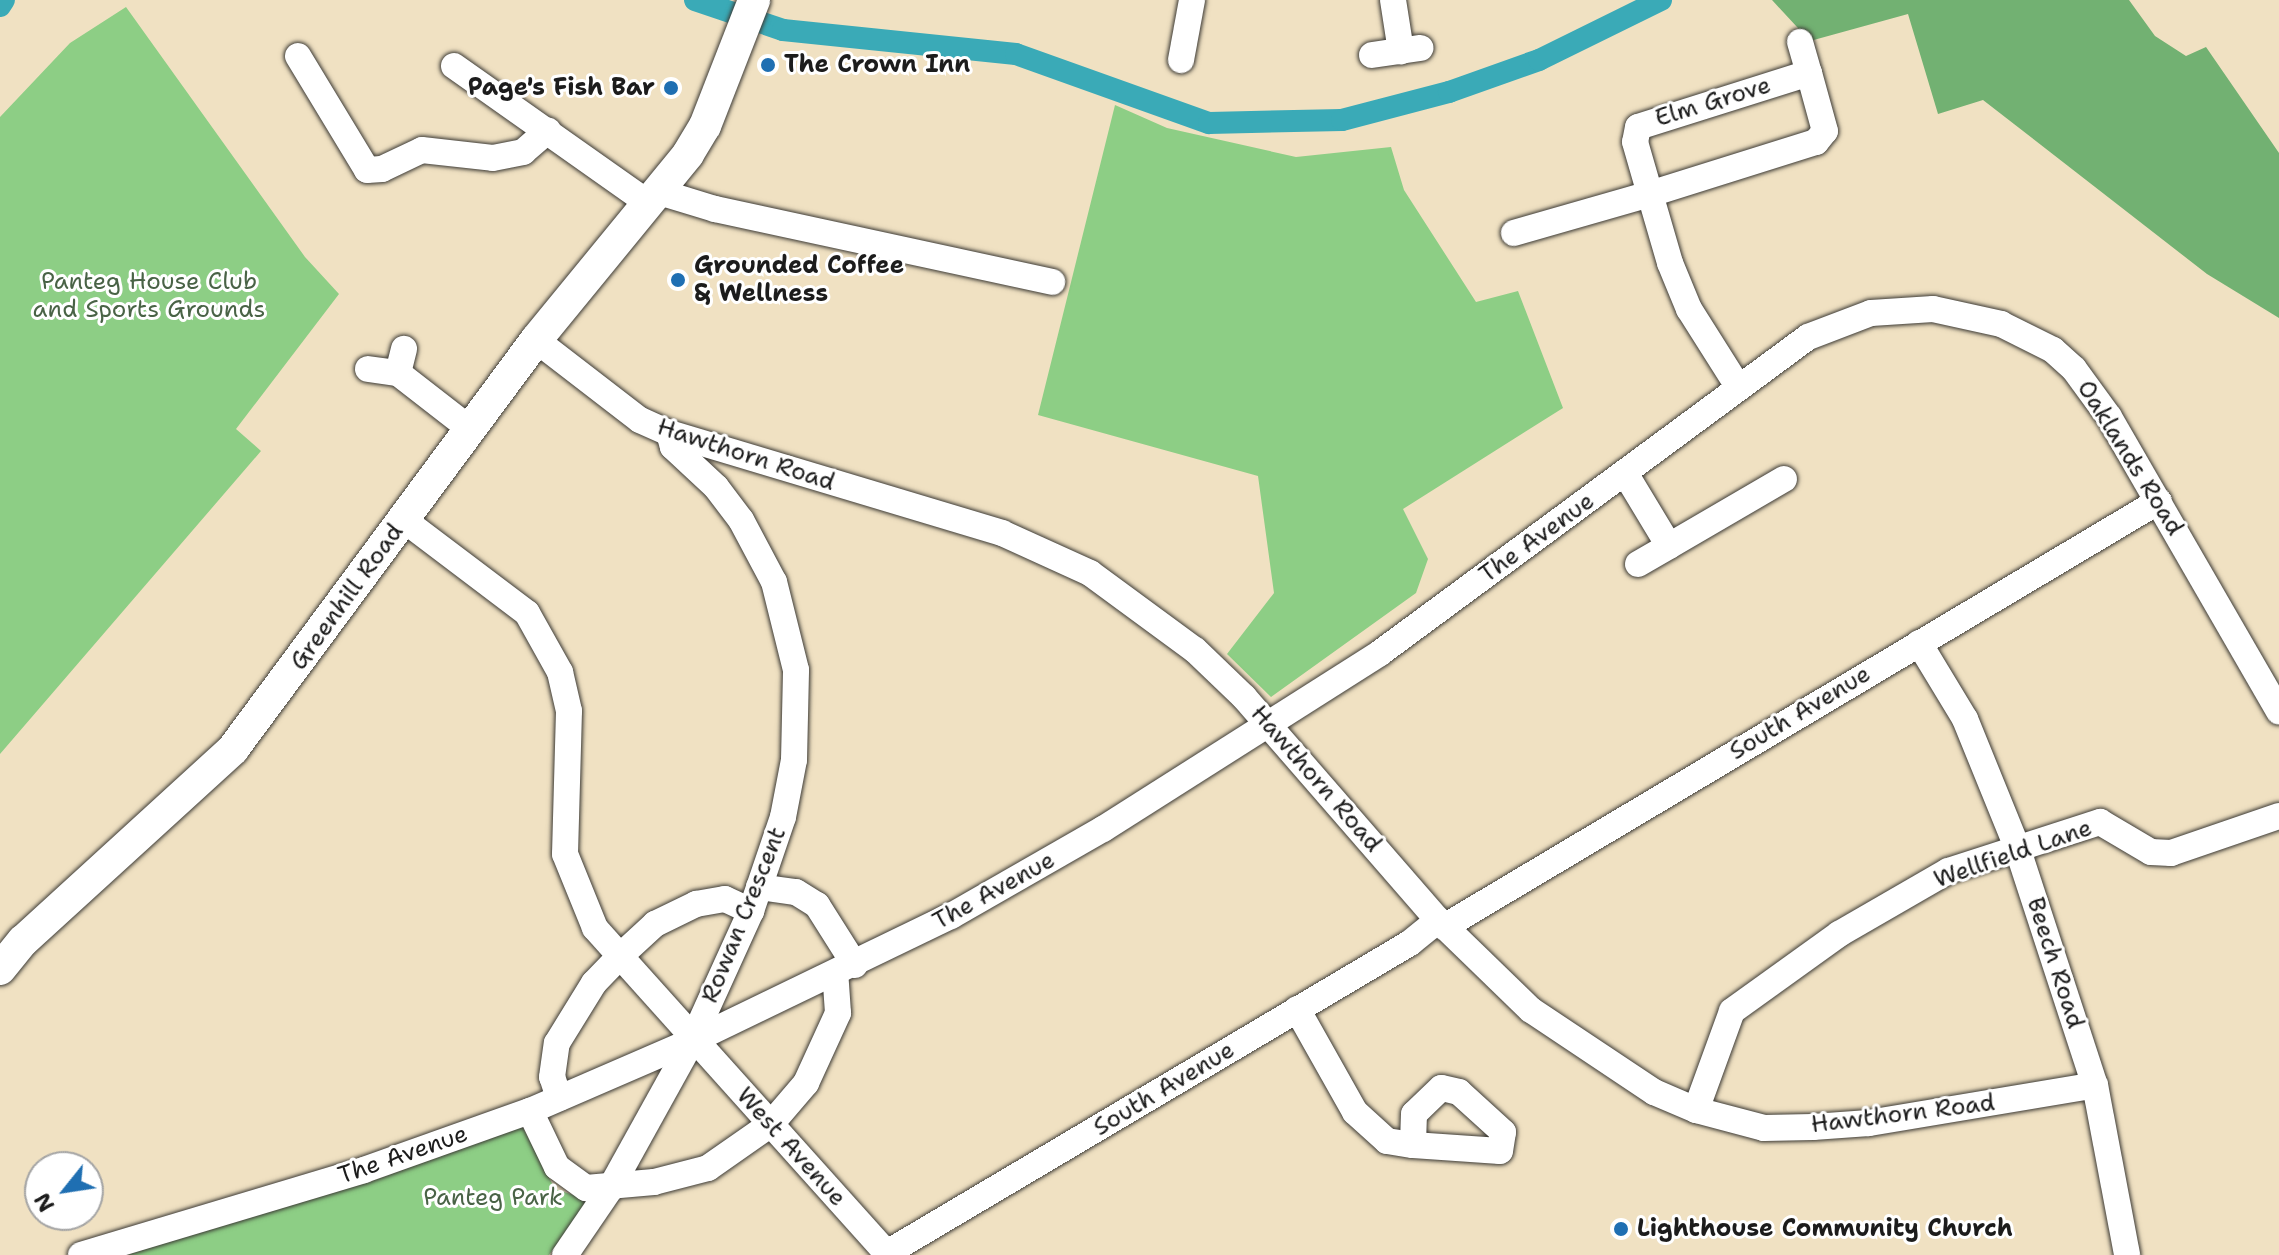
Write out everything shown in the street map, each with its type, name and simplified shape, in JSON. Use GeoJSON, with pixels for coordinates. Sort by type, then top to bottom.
{"type":"FeatureCollection","features":[{"type":"Feature","properties":{"kind":"street","name":"Greenhill Road"},"geometry":{"type":"LineString","coordinates":[[0,969],[23,941],[233,749],[469,428],[705,126],[754,0]]}},
{"type":"Feature","properties":{"kind":"street"},"geometry":{"type":"LineString","coordinates":[[1181,60],[1192,0]]}},
{"type":"Feature","properties":{"kind":"street"},"geometry":{"type":"LineString","coordinates":[[1372,55],[1411,49],[1393,0]]}},
{"type":"Feature","properties":{"kind":"street"},"geometry":{"type":"LineString","coordinates":[[1514,233],[1816,142],[1825,131],[1800,42]]}},
{"type":"Feature","properties":{"kind":"street"},"geometry":{"type":"LineString","coordinates":[[298,56],[367,170],[382,169],[422,150],[493,158],[523,152],[548,130]]}},
{"type":"Feature","properties":{"kind":"street"},"geometry":{"type":"LineString","coordinates":[[454,66],[652,196],[1052,282]]}},
{"type":"Feature","properties":{"kind":"street","name":"Elm Grove"},"geometry":{"type":"LineString","coordinates":[[1739,388],[1689,309],[1635,142],[1638,127],[1809,73]]}},
{"type":"Feature","properties":{"kind":"street","name":"Oaklands Road"},"geometry":{"type":"LineString","coordinates":[[1808,337],[1847,321],[1897,309],[1968,315],[2029,336],[2074,369],[2159,501],[2279,711]]}},
{"type":"Feature","properties":{"kind":"street","name":"The Avenue"},"geometry":{"type":"LineString","coordinates":[[81,1255],[364,1170],[530,1111],[845,970],[1091,836],[1380,653],[1808,337]]}},
{"type":"Feature","properties":{"kind":"street","name":"Hawthorn Road"},"geometry":{"type":"LineString","coordinates":[[536,340],[640,420],[669,433],[1002,533],[1090,573],[1195,650],[1266,724],[1441,924],[1531,1010],[1654,1092],[1696,1110],[1764,1128],[1813,1127],[2095,1085]]}},
{"type":"Feature","properties":{"kind":"street"},"geometry":{"type":"LineString","coordinates":[[368,369],[401,361],[469,428]]}},
{"type":"Feature","properties":{"kind":"street","name":"Rowan Crescent"},"geometry":{"type":"LineString","coordinates":[[565,1255],[610,1189],[692,1041],[755,899],[783,817],[794,760],[796,670],[774,582],[760,553],[716,487],[673,447],[669,433]]}},
{"type":"Feature","properties":{"kind":"street"},"geometry":{"type":"LineString","coordinates":[[1625,473],[1669,546]]}},
{"type":"Feature","properties":{"kind":"street"},"geometry":{"type":"LineString","coordinates":[[1638,564],[1784,479]]}},
{"type":"Feature","properties":{"kind":"street","name":"South Avenue"},"geometry":{"type":"LineString","coordinates":[[888,1254],[2159,501]]}},
{"type":"Feature","properties":{"kind":"street","name":"West Avenue"},"geometry":{"type":"LineString","coordinates":[[404,520],[497,587],[527,613],[544,637],[560,672],[569,711],[565,854],[588,914],[617,959],[888,1254]]}},
{"type":"Feature","properties":{"kind":"street","name":"Beech Road"},"geometry":{"type":"LineString","coordinates":[[1919,643],[1965,719],[2017,847],[2095,1085],[2127,1255]]}},
{"type":"Feature","properties":{"kind":"street","name":"Wellfield Lane"},"geometry":{"type":"LineString","coordinates":[[1696,1110],[1721,1032],[1732,1011],[1752,993],[1948,871],[2100,822],[2151,852],[2171,853],[2279,816]]}},
{"type":"Feature","properties":{"kind":"street"},"geometry":{"type":"LineString","coordinates":[[530,1111],[557,1167],[586,1188],[610,1189],[708,1168],[771,1124],[789,1107],[823,1052],[838,1013],[845,970],[817,905],[796,892],[755,899],[725,899],[696,904],[655,924],[594,983],[557,1043],[552,1077],[559,1098]]}},
{"type":"Feature","properties":{"kind":"street"},"geometry":{"type":"LineString","coordinates":[[1297,1009],[1355,1112],[1387,1141],[1413,1145],[1500,1151],[1503,1132],[1459,1092],[1441,1088],[1414,1114],[1413,1145]]}},
{"type":"Feature","properties":{"kind":"green space"},"geometry":{"type":"Polygon","coordinates":[[[1772,0],[2129,0],[2155,36],[2186,56],[2206,47],[2279,153],[2279,318],[2207,274],[1983,100],[1938,114],[1908,14],[1810,41],[1772,0]]]}},
{"type":"Feature","properties":{"kind":"green space","name":"Panteg House Club and Sports Grounds"},"geometry":{"type":"Polygon","coordinates":[[[126,7],[305,257],[339,294],[236,429],[261,451],[0,754],[0,117],[70,43],[126,7]]]}},
{"type":"Feature","properties":{"kind":"green space"},"geometry":{"type":"Polygon","coordinates":[[[1115,105],[1167,128],[1296,157],[1391,147],[1404,190],[1476,302],[1518,291],[1563,408],[1403,509],[1428,559],[1416,593],[1271,697],[1227,654],[1274,593],[1258,476],[1038,415],[1115,105]]]}},
{"type":"Feature","properties":{"kind":"green space","name":"Panteg Park"},"geometry":{"type":"Polygon","coordinates":[[[522,1126],[555,1189],[589,1200],[549,1255],[117,1255],[375,1180],[522,1126]]]}},
{"type":"Feature","properties":{"kind":"waterway"},"geometry":{"type":"LineString","coordinates":[[0,6],[4,0]]}},
{"type":"Feature","properties":{"kind":"waterway"},"geometry":{"type":"LineString","coordinates":[[695,0],[783,30],[1016,54],[1209,123],[1342,120],[1449,92],[1539,60],[1661,0]]}},
{"type":"Feature","properties":{"kind":"place","name":"The Crown Inn"},"geometry":{"type":"Point","coordinates":[768,65]}},
{"type":"Feature","properties":{"kind":"place","name":"Page's Fish Bar"},"geometry":{"type":"Point","coordinates":[671,88]}},
{"type":"Feature","properties":{"kind":"place","name":"Grounded Coffee & Wellness"},"geometry":{"type":"Point","coordinates":[678,280]}},
{"type":"Feature","properties":{"kind":"place","name":"Lighthouse Community Church"},"geometry":{"type":"Point","coordinates":[1621,1229]}}]}
